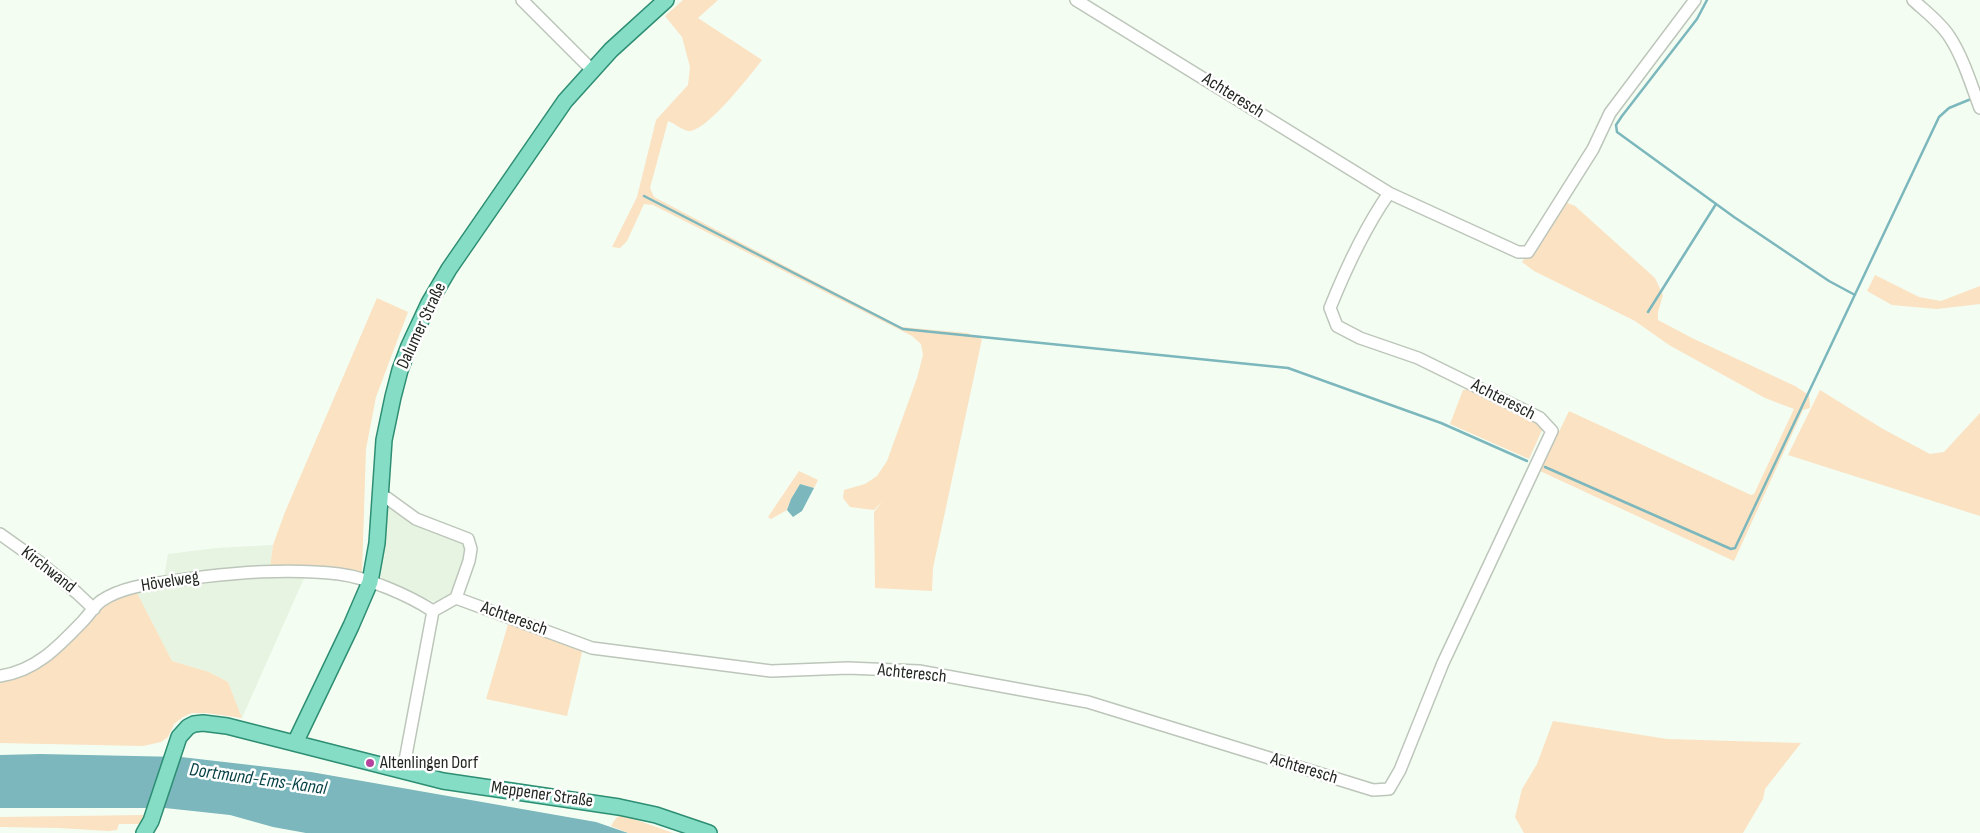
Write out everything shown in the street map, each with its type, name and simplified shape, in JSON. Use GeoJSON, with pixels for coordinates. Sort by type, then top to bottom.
{"type":"FeatureCollection","features":[{"type":"Feature","properties":{"kind":"main road","name":"Dalumer Straße"},"geometry":{"type":"LineString","coordinates":[[295,743],[370,582],[377,542],[384,440],[395,388],[409,346],[429,303],[449,269],[569,95],[611,50],[666,0]]}},
{"type":"Feature","properties":{"kind":"main road","name":"Meppener Straße"},"geometry":{"type":"LineString","coordinates":[[147,830],[177,743],[188,727],[203,723],[227,726],[443,781],[619,806],[656,815],[709,833]]}},
{"type":"Feature","properties":{"kind":"street"},"geometry":{"type":"LineString","coordinates":[[522,0],[592,70]]}},
{"type":"Feature","properties":{"kind":"street","name":"Achteresch"},"geometry":{"type":"LineString","coordinates":[[1076,0],[1389,193],[1518,252],[1528,252],[1593,149],[1610,113],[1695,0]]}},
{"type":"Feature","properties":{"kind":"street"},"geometry":{"type":"LineString","coordinates":[[1913,0],[1949,35],[1958,52],[1980,108]]}},
{"type":"Feature","properties":{"kind":"street","name":"Achteresch"},"geometry":{"type":"LineString","coordinates":[[456,598],[592,648],[771,671],[848,668],[919,671],[1088,702],[1373,790],[1389,789],[1400,770],[1442,663],[1552,431],[1540,418],[1418,358],[1360,338],[1337,326],[1330,308],[1340,282],[1370,221],[1389,193]]}},
{"type":"Feature","properties":{"kind":"street"},"geometry":{"type":"LineString","coordinates":[[380,496],[388,498],[416,518],[468,539],[471,549],[469,561],[456,598],[433,612],[403,771]]}},
{"type":"Feature","properties":{"kind":"street","name":"Kirchwand"},"geometry":{"type":"LineString","coordinates":[[0,534],[38,560],[94,609]]}},
{"type":"Feature","properties":{"kind":"street","name":"Hövelweg"},"geometry":{"type":"LineString","coordinates":[[0,676],[21,672],[44,659],[102,600],[135,586],[209,575],[278,572],[340,574],[370,582]]}},
{"type":"Feature","properties":{"kind":"street"},"geometry":{"type":"LineString","coordinates":[[370,582],[415,601],[433,612]]}},
{"type":"Feature","properties":{"kind":"shaded area"},"geometry":{"type":"Polygon","coordinates":[[[683,0],[718,0],[698,18],[762,60],[728,102],[706,123],[688,131],[668,121],[650,188],[654,197],[901,327],[967,333],[982,339],[933,568],[932,591],[875,588],[874,512],[883,501],[874,510],[850,507],[843,498],[844,490],[865,484],[877,476],[887,461],[917,378],[923,355],[921,344],[912,336],[653,205],[644,204],[627,241],[620,248],[612,247],[637,197],[656,120],[688,85],[690,67],[682,37],[665,16],[683,0]]]}},
{"type":"Feature","properties":{"kind":"shaded area"},"geometry":{"type":"Polygon","coordinates":[[[1565,202],[1575,206],[1655,278],[1663,295],[1658,312],[1658,320],[1795,386],[1809,395],[1810,408],[1803,410],[1734,561],[1540,471],[1569,411],[1751,495],[1754,494],[1794,409],[1765,398],[1669,345],[1635,321],[1534,271],[1522,262],[1565,202]]]}},
{"type":"Feature","properties":{"kind":"shaded area"},"geometry":{"type":"Polygon","coordinates":[[[1875,275],[1919,297],[1941,301],[1980,286],[1980,304],[1937,309],[1892,305],[1867,291],[1875,275]]]}},
{"type":"Feature","properties":{"kind":"shaded area"},"geometry":{"type":"Polygon","coordinates":[[[377,298],[408,312],[376,397],[366,449],[362,572],[270,567],[273,545],[285,512],[377,298]]]}},
{"type":"Feature","properties":{"kind":"shaded area"},"geometry":{"type":"Polygon","coordinates":[[[1471,389],[1536,422],[1542,430],[1529,459],[1450,424],[1463,390],[1471,389]]]}},
{"type":"Feature","properties":{"kind":"shaded area"},"geometry":{"type":"Polygon","coordinates":[[[1820,390],[1883,429],[1930,454],[1944,452],[1980,413],[1980,516],[1788,455],[1820,390]]]}},
{"type":"Feature","properties":{"kind":"shaded area"},"geometry":{"type":"Polygon","coordinates":[[[799,471],[818,480],[814,488],[800,484],[787,510],[771,519],[768,517],[799,471]]]}},
{"type":"Feature","properties":{"kind":"shaded area"},"geometry":{"type":"Polygon","coordinates":[[[388,506],[462,540],[467,546],[452,592],[438,603],[383,582],[380,574],[388,506]]]}},
{"type":"Feature","properties":{"kind":"shaded area"},"geometry":{"type":"Polygon","coordinates":[[[273,545],[270,567],[305,576],[242,718],[228,682],[209,672],[172,661],[135,589],[163,583],[168,554],[216,548],[273,545]]]}},
{"type":"Feature","properties":{"kind":"shaded area"},"geometry":{"type":"Polygon","coordinates":[[[135,589],[172,661],[209,672],[228,682],[242,718],[192,713],[174,724],[168,737],[161,742],[143,746],[0,743],[0,677],[21,672],[100,604],[135,589]]]}},
{"type":"Feature","properties":{"kind":"shaded area"},"geometry":{"type":"Polygon","coordinates":[[[509,621],[583,648],[567,716],[486,699],[509,621]]]}},
{"type":"Feature","properties":{"kind":"shaded area"},"geometry":{"type":"Polygon","coordinates":[[[1553,721],[1667,739],[1801,743],[1765,789],[1763,799],[1743,833],[1524,833],[1515,817],[1522,789],[1537,764],[1553,721]]]}},
{"type":"Feature","properties":{"kind":"shaded area"},"geometry":{"type":"Polygon","coordinates":[[[620,814],[673,833],[628,833],[611,826],[620,814]]]}},
{"type":"Feature","properties":{"kind":"shaded area"},"geometry":{"type":"Polygon","coordinates":[[[144,815],[141,824],[119,824],[117,830],[108,831],[0,827],[0,817],[144,815]]]}},
{"type":"Feature","properties":{"kind":"water"},"geometry":{"type":"Polygon","coordinates":[[[800,484],[814,488],[802,511],[793,517],[787,510],[800,484]]]}},
{"type":"Feature","properties":{"kind":"water","name":"Dortmund-Ems-Kanal"},"geometry":{"type":"Polygon","coordinates":[[[0,755],[181,757],[311,772],[596,822],[628,833],[306,833],[273,827],[230,815],[165,808],[0,808],[0,755]]]}},
{"type":"Feature","properties":{"kind":"waterway"},"geometry":{"type":"LineString","coordinates":[[1707,0],[1697,19],[1622,116],[1616,125],[1617,132],[1734,217],[1829,281],[1855,295]]}},
{"type":"Feature","properties":{"kind":"waterway"},"geometry":{"type":"LineString","coordinates":[[1545,467],[1731,549],[1735,548],[1939,117],[1949,108],[1971,99]]}},
{"type":"Feature","properties":{"kind":"waterway"},"geometry":{"type":"LineString","coordinates":[[644,196],[903,329],[1288,368],[1441,423],[1527,461]]}},
{"type":"Feature","properties":{"kind":"waterway"},"geometry":{"type":"LineString","coordinates":[[1648,312],[1716,204]]}},
{"type":"Feature","properties":{"kind":"place","name":"Altenlingen Dorf"},"geometry":{"type":"Point","coordinates":[370,763]}}]}
